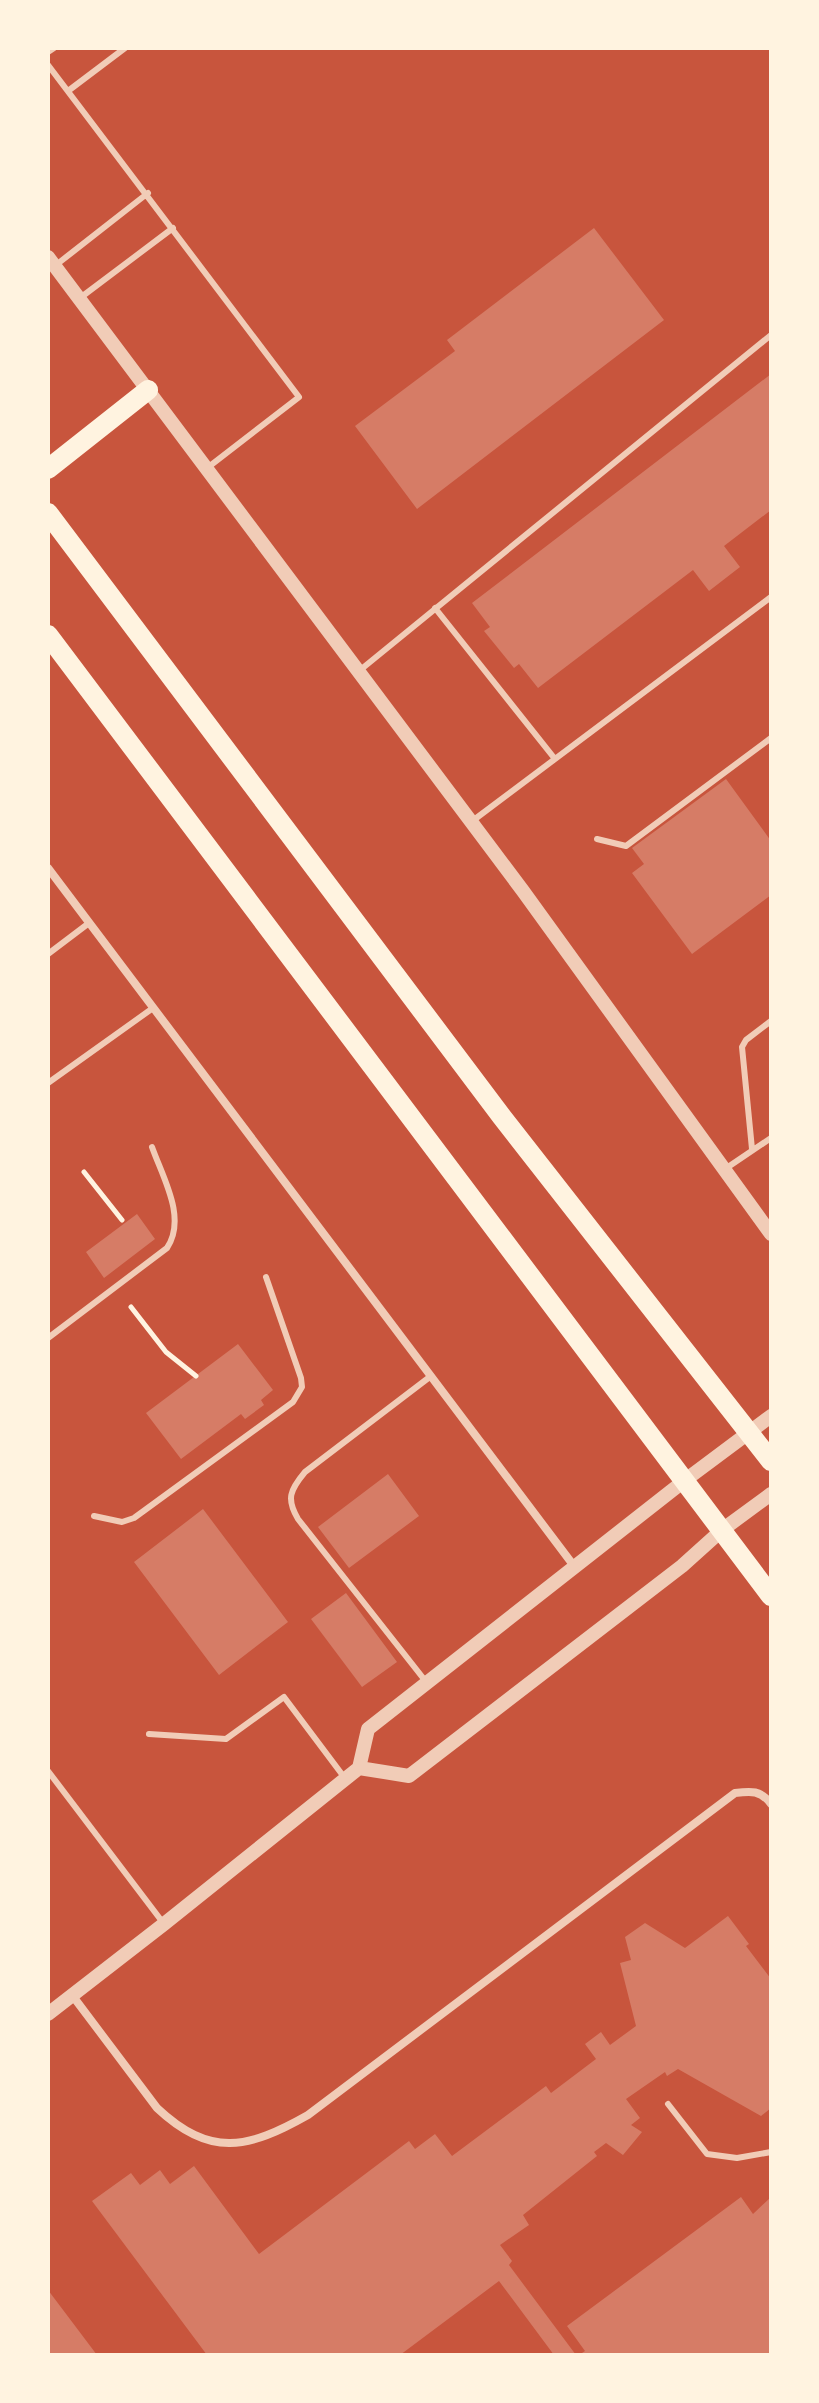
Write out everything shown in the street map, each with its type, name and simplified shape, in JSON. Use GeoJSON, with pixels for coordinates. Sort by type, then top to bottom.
{"type":"FeatureCollection","features":[{"type":"Feature","properties":{"kind":"main road"},"geometry":{"type":"LineString","coordinates":[[48,469],[148,390]]}},
{"type":"Feature","properties":{"kind":"main road"},"geometry":{"type":"LineString","coordinates":[[48,513],[502,1117],[771,1461]]}},
{"type":"Feature","properties":{"kind":"main road"},"geometry":{"type":"LineString","coordinates":[[48,635],[771,1596]]}},
{"type":"Feature","properties":{"kind":"street"},"geometry":{"type":"LineString","coordinates":[[51,261],[471,822],[771,1234]]}},
{"type":"Feature","properties":{"kind":"street"},"geometry":{"type":"LineString","coordinates":[[48,868],[574,1566]]}},
{"type":"Feature","properties":{"kind":"street"},"geometry":{"type":"LineString","coordinates":[[48,2014],[359,1768],[368,1729],[771,1416]]}},
{"type":"Feature","properties":{"kind":"street"},"geometry":{"type":"LineString","coordinates":[[359,1768],[409,1776],[771,1494]]}},
{"type":"Feature","properties":{"kind":"street"},"geometry":{"type":"LineString","coordinates":[[72,1995],[157,2108],[168,2118],[213,2143],[238,2144],[259,2139],[308,2115],[735,1793],[750,1791],[764,1795],[771,1804]]}},
{"type":"Feature","properties":{"kind":"lane"},"geometry":{"type":"LineString","coordinates":[[48,52],[54,48]]}},
{"type":"Feature","properties":{"kind":"lane"},"geometry":{"type":"LineString","coordinates":[[68,91],[125,48]]}},
{"type":"Feature","properties":{"kind":"lane"},"geometry":{"type":"LineString","coordinates":[[48,65],[148,193],[299,397],[207,468]]}},
{"type":"Feature","properties":{"kind":"lane"},"geometry":{"type":"LineString","coordinates":[[51,261],[148,193]]}},
{"type":"Feature","properties":{"kind":"lane"},"geometry":{"type":"LineString","coordinates":[[80,298],[173,228]]}},
{"type":"Feature","properties":{"kind":"lane"},"geometry":{"type":"LineString","coordinates":[[358,672],[771,335]]}},
{"type":"Feature","properties":{"kind":"lane"},"geometry":{"type":"LineString","coordinates":[[471,822],[771,597]]}},
{"type":"Feature","properties":{"kind":"lane"},"geometry":{"type":"LineString","coordinates":[[435,608],[555,759]]}},
{"type":"Feature","properties":{"kind":"lane"},"geometry":{"type":"LineString","coordinates":[[597,839],[626,846],[771,738]]}},
{"type":"Feature","properties":{"kind":"lane"},"geometry":{"type":"LineString","coordinates":[[48,954],[89,923]]}},
{"type":"Feature","properties":{"kind":"lane"},"geometry":{"type":"LineString","coordinates":[[48,1083],[153,1008]]}},
{"type":"Feature","properties":{"kind":"lane"},"geometry":{"type":"LineString","coordinates":[[752,1149],[742,1047],[746,1040],[771,1021]]}},
{"type":"Feature","properties":{"kind":"lane"},"geometry":{"type":"LineString","coordinates":[[725,1169],[771,1138]]}},
{"type":"Feature","properties":{"kind":"lane"},"geometry":{"type":"LineString","coordinates":[[48,1338],[167,1248],[172,1240],[176,1232],[173,1208],[152,1147]]}},
{"type":"Feature","properties":{"kind":"lane"},"geometry":{"type":"LineString","coordinates":[[94,1516],[122,1522],[134,1518],[293,1402],[302,1387],[301,1378],[266,1277]]}},
{"type":"Feature","properties":{"kind":"lane"},"geometry":{"type":"LineString","coordinates":[[427,1683],[298,1519],[290,1505],[290,1490],[305,1472],[431,1376]]}},
{"type":"Feature","properties":{"kind":"lane"},"geometry":{"type":"LineString","coordinates":[[149,1734],[226,1739],[284,1697],[345,1779]]}},
{"type":"Feature","properties":{"kind":"lane"},"geometry":{"type":"LineString","coordinates":[[48,1771],[164,1924]]}},
{"type":"Feature","properties":{"kind":"lane"},"geometry":{"type":"LineString","coordinates":[[668,2104],[707,2154],[737,2158],[771,2152]]}},
{"type":"Feature","properties":{"kind":"path"},"geometry":{"type":"LineString","coordinates":[[84,1172],[122,1220]]}},
{"type":"Feature","properties":{"kind":"path"},"geometry":{"type":"LineString","coordinates":[[131,1307],[166,1352],[196,1376]]}},
{"type":"Feature","properties":{"kind":"building"},"geometry":{"type":"Polygon","coordinates":[[[594,228],[664,320],[417,509],[355,426],[455,351],[447,340],[594,228]]]}},
{"type":"Feature","properties":{"kind":"building"},"geometry":{"type":"Polygon","coordinates":[[[771,374],[771,510],[724,546],[740,567],[709,591],[693,570],[538,688],[519,664],[514,668],[484,631],[490,627],[472,603],[771,374]]]}},
{"type":"Feature","properties":{"kind":"building"},"geometry":{"type":"Polygon","coordinates":[[[726,779],[771,841],[771,895],[692,954],[632,873],[644,864],[632,848],[726,779]]]}},
{"type":"Feature","properties":{"kind":"building"},"geometry":{"type":"Polygon","coordinates":[[[137,1214],[155,1239],[104,1278],[86,1252],[137,1214]]]}},
{"type":"Feature","properties":{"kind":"building"},"geometry":{"type":"Polygon","coordinates":[[[238,1344],[273,1390],[261,1400],[264,1405],[245,1419],[241,1414],[181,1459],[146,1413],[238,1344]]]}},
{"type":"Feature","properties":{"kind":"building"},"geometry":{"type":"Polygon","coordinates":[[[388,1474],[419,1516],[349,1568],[318,1527],[388,1474]]]}},
{"type":"Feature","properties":{"kind":"building"},"geometry":{"type":"Polygon","coordinates":[[[203,1509],[288,1622],[219,1675],[134,1562],[203,1509]]]}},
{"type":"Feature","properties":{"kind":"building"},"geometry":{"type":"Polygon","coordinates":[[[346,1593],[397,1662],[362,1687],[311,1619],[346,1593]]]}},
{"type":"Feature","properties":{"kind":"building"},"geometry":{"type":"Polygon","coordinates":[[[728,1916],[771,1979],[771,2108],[761,2116],[678,2069],[667,2076],[665,2072],[626,2099],[640,2118],[631,2125],[642,2132],[623,2155],[606,2143],[594,2152],[597,2156],[523,2215],[529,2225],[500,2245],[512,2261],[509,2265],[576,2355],[554,2355],[499,2281],[400,2355],[207,2355],[92,2201],[131,2173],[140,2185],[160,2170],[170,2184],[194,2166],[259,2254],[409,2141],[415,2149],[435,2134],[452,2156],[546,2086],[551,2093],[596,2059],[585,2044],[601,2032],[610,2045],[636,2026],[620,1963],[631,1960],[625,1937],[645,1923],[685,1948],[728,1916]]]}},
{"type":"Feature","properties":{"kind":"building"},"geometry":{"type":"Polygon","coordinates":[[[741,2197],[753,2214],[771,2197],[771,2355],[579,2355],[585,2351],[567,2326],[741,2197]]]}},
{"type":"Feature","properties":{"kind":"building"},"geometry":{"type":"Polygon","coordinates":[[[48,2290],[97,2355],[48,2355],[48,2290]]]}}]}
